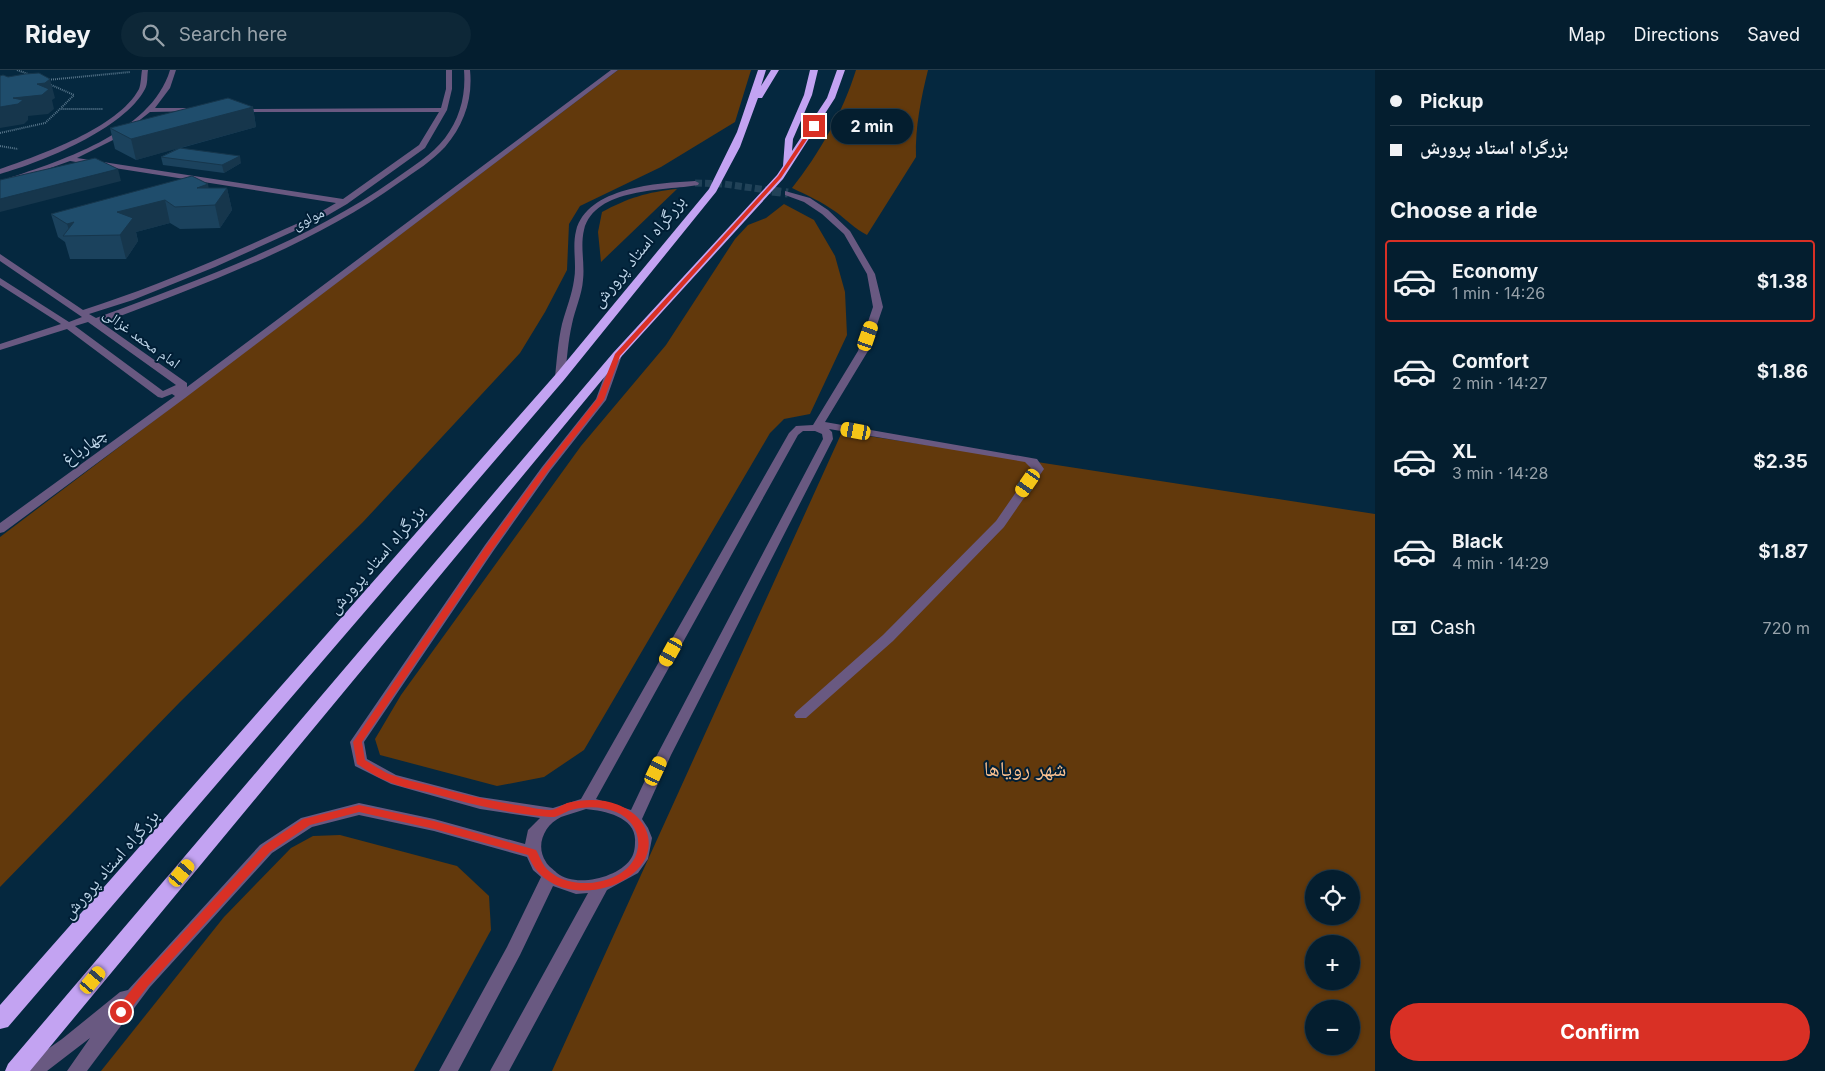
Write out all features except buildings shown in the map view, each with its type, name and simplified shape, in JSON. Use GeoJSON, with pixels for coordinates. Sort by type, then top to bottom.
{"type":"FeatureCollection","features":[{"type":"Feature","properties":{"kind":"highway","name":"بزرگراه استاد پرورش"},"geometry":{"type":"LineString","coordinates":[[0,1020],[560,377],[713,190],[722,175],[753,104],[762,70]]}},
{"type":"Feature","properties":{"kind":"highway","name":"بزرگراه استاد پرورش"},"geometry":{"type":"LineString","coordinates":[[753,104],[775,70]]}},
{"type":"Feature","properties":{"kind":"highway"},"geometry":{"type":"LineString","coordinates":[[787,168],[789,139],[808,95],[814,70]]}},
{"type":"Feature","properties":{"kind":"highway"},"geometry":{"type":"LineString","coordinates":[[16,1071],[617,355],[787,168],[832,98],[840,70]]}},
{"type":"Feature","properties":{"kind":"lane"},"geometry":{"type":"LineString","coordinates":[[0,172],[70,145],[108,123],[138,98],[146,79],[146,70]]}},
{"type":"Feature","properties":{"kind":"lane"},"geometry":{"type":"LineString","coordinates":[[0,184],[71,159],[103,142],[148,110],[168,88],[173,70]]}},
{"type":"Feature","properties":{"kind":"lane","name":"مولوی"},"geometry":{"type":"LineString","coordinates":[[89,318],[192,285],[330,223],[380,194],[442,146],[450,115],[449,70]]}},
{"type":"Feature","properties":{"kind":"lane","name":"مولوی"},"geometry":{"type":"LineString","coordinates":[[89,318],[130,298],[212,265],[320,216],[344,202],[415,152],[450,115],[465,110],[467,70]]}},
{"type":"Feature","properties":{"kind":"lane","name":"چهارباغ"},"geometry":{"type":"LineString","coordinates":[[0,529],[178,393],[615,70]]}},
{"type":"Feature","properties":{"kind":"lane"},"geometry":{"type":"LineString","coordinates":[[148,110],[208,110]]}},
{"type":"Feature","properties":{"kind":"lane"},"geometry":{"type":"LineString","coordinates":[[227,110],[450,115]]}},
{"type":"Feature","properties":{"kind":"lane"},"geometry":{"type":"LineString","coordinates":[[415,152],[433,154]]}},
{"type":"Feature","properties":{"kind":"lane"},"geometry":{"type":"LineString","coordinates":[[71,159],[344,202]]}},
{"type":"Feature","properties":{"kind":"lane"},"geometry":{"type":"LineString","coordinates":[[560,377],[566,328],[579,279],[577,246],[583,222],[593,209],[624,194],[654,186],[694,183]]}},
{"type":"Feature","properties":{"kind":"lane"},"geometry":{"type":"LineString","coordinates":[[788,193],[807,200],[826,212],[847,233],[872,274],[878,307],[863,351],[817,426]]}},
{"type":"Feature","properties":{"kind":"lane","name":"امام محمد غزالی"},"geometry":{"type":"LineString","coordinates":[[0,257],[183,385],[178,393],[162,395],[68,325],[0,281]]}},
{"type":"Feature","properties":{"kind":"lane"},"geometry":{"type":"LineString","coordinates":[[0,347],[89,318]]}},
{"type":"Feature","properties":{"kind":"lane"},"geometry":{"type":"LineString","coordinates":[[552,814],[480,803],[390,779],[360,762],[358,742],[489,548],[546,469],[601,400],[617,355]]}},
{"type":"Feature","properties":{"kind":"lane"},"geometry":{"type":"LineString","coordinates":[[634,819],[664,755],[828,439],[826,432],[817,426]]}},
{"type":"Feature","properties":{"kind":"lane"},"geometry":{"type":"LineString","coordinates":[[586,803],[794,433],[800,428],[817,426],[1033,461],[1038,469],[993,531],[888,638],[801,715]]}},
{"type":"Feature","properties":{"kind":"lane"},"geometry":{"type":"LineString","coordinates":[[586,803],[605,804],[621,810],[634,819],[642,830],[644,843],[641,857],[632,870],[618,879],[601,885],[582,887],[564,884],[549,877],[537,866],[532,852],[533,838],[540,825],[552,814],[568,806],[586,803]]}},
{"type":"Feature","properties":{"kind":"lane"},"geometry":{"type":"LineString","coordinates":[[76,1071],[144,982],[266,849],[307,822],[359,809],[434,825],[532,852]]}},
{"type":"Feature","properties":{"kind":"lane"},"geometry":{"type":"LineString","coordinates":[[448,1071],[514,950],[549,877]]}},
{"type":"Feature","properties":{"kind":"lane"},"geometry":{"type":"LineString","coordinates":[[499,1071],[601,885]]}},
{"type":"Feature","properties":{"kind":"lane"},"geometry":{"type":"LineString","coordinates":[[32,1071],[69,1045],[144,982]]}},
{"type":"Feature","properties":{"kind":"path"},"geometry":{"type":"LineString","coordinates":[[17,70],[33,77]]}},
{"type":"Feature","properties":{"kind":"path"},"geometry":{"type":"LineString","coordinates":[[0,132],[45,123],[74,95],[41,80],[146,70]]}},
{"type":"Feature","properties":{"kind":"path"},"geometry":{"type":"LineString","coordinates":[[60,109],[125,109]]}},
{"type":"Feature","properties":{"kind":"green space"},"geometry":{"type":"Polygon","coordinates":[[[618,70],[751,70],[735,122],[661,167],[580,206],[569,224],[567,270],[545,312],[520,353],[363,522],[180,702],[0,887],[0,537],[618,70]]]}},
{"type":"Feature","properties":{"kind":"green space"},"geometry":{"type":"Polygon","coordinates":[[[856,70],[928,70],[919,113],[916,157],[867,235],[831,208],[792,188],[812,161],[829,132],[851,86],[856,70]]]}},
{"type":"Feature","properties":{"kind":"green space"},"geometry":{"type":"Polygon","coordinates":[[[677,189],[601,262],[598,232],[602,212],[638,196],[677,189]]]}},
{"type":"Feature","properties":{"kind":"green space"},"geometry":{"type":"Polygon","coordinates":[[[784,204],[814,220],[835,256],[845,292],[847,335],[810,414],[784,419],[770,433],[584,750],[544,777],[497,786],[380,755],[375,739],[401,695],[581,446],[666,345],[735,239],[748,225],[766,218],[784,204]]]}},
{"type":"Feature","properties":{"kind":"green space","name":"شهر رویاها"},"geometry":{"type":"Polygon","coordinates":[[[842,432],[1375,514],[1375,1071],[552,1071],[842,432]]]}},
{"type":"Feature","properties":{"kind":"green space"},"geometry":{"type":"Polygon","coordinates":[[[340,835],[457,866],[489,896],[491,930],[414,1071],[101,1071],[224,917],[291,848],[313,836],[340,835]]]}},
{"type":"Feature","properties":{"kind":"tunnel"},"geometry":{"type":"LineString","coordinates":[[695,183],[724,184],[781,192]]}},
{"type":"Feature","properties":{"kind":"tunnel"},"geometry":{"type":"LineString","coordinates":[[772,191],[788,193]]}},
{"type":"Feature","properties":{"kind":"route"},"geometry":{"type":"LineString","coordinates":[[121,1012],[144,982],[266,849],[307,822],[359,809],[434,825],[532,852],[537,866],[549,877],[564,884],[582,887],[601,885],[618,879],[632,870],[641,857],[644,843],[642,830],[634,819],[621,810],[605,804],[586,803],[568,806],[552,814],[480,803],[390,779],[360,762],[358,742],[387,696],[489,548],[546,469],[601,400],[617,355],[780,177],[814,126]]}}]}
